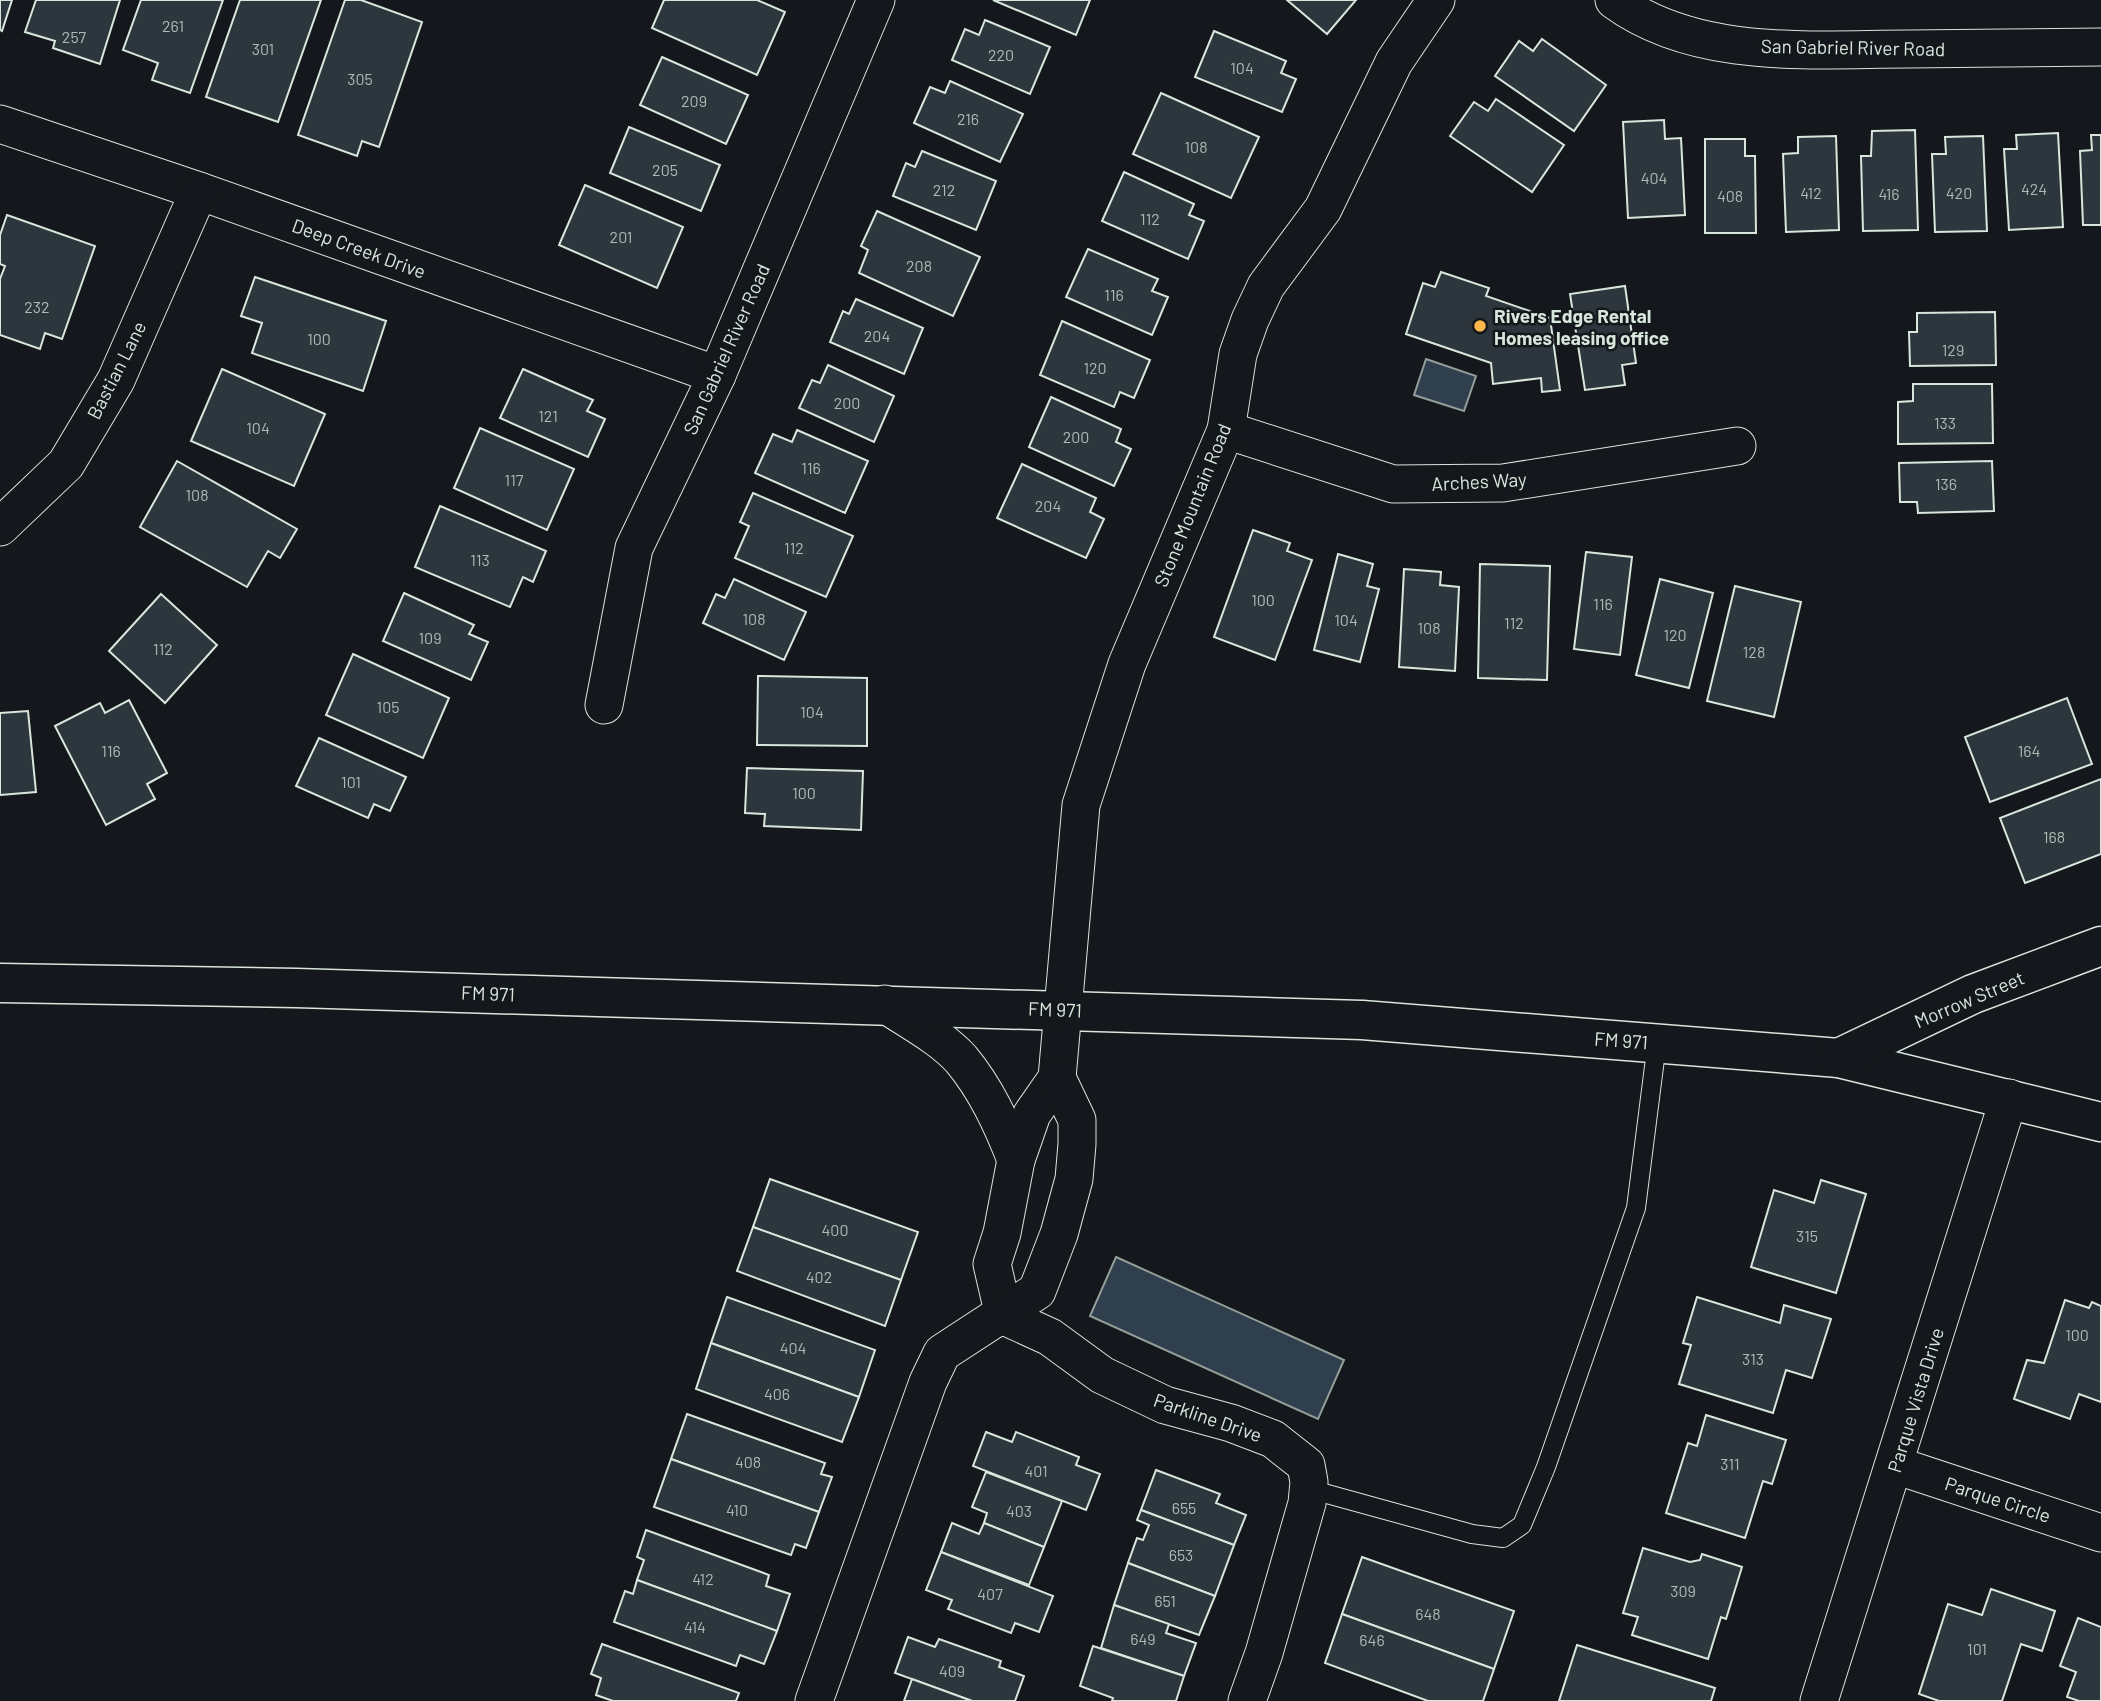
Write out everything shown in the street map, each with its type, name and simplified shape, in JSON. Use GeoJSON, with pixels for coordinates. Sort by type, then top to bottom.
{"type":"FeatureCollection","features":[{"type":"Feature","properties":{"kind":"main road","name":"Morrow Street"},"geometry":{"type":"LineString","coordinates":[[1839,1058],[1973,994],[2101,946]]}},
{"type":"Feature","properties":{"kind":"main road","name":"FM 971"},"geometry":{"type":"LineString","coordinates":[[0,983],[885,1004],[1362,1020],[1839,1058],[2101,1122]]}},
{"type":"Feature","properties":{"kind":"street","name":"San Gabriel River Road"},"geometry":{"type":"LineString","coordinates":[[604,705],[634,548],[717,375],[876,0]]}},
{"type":"Feature","properties":{"kind":"street","name":"Stone Mountain Road"},"geometry":{"type":"LineString","coordinates":[[1063,1009],[1081,805],[1127,664],[1226,429],[1238,354],[1266,286],[1323,209],[1394,62],[1436,0]]}},
{"type":"Feature","properties":{"kind":"street","name":"San Gabriel River Road"},"geometry":{"type":"LineString","coordinates":[[1614,0],[1627,9],[1684,35],[1774,50],[2101,47]]}},
{"type":"Feature","properties":{"kind":"street","name":"Deep Creek Drive"},"geometry":{"type":"LineString","coordinates":[[0,124],[199,191],[717,375]]}},
{"type":"Feature","properties":{"kind":"street","name":"Bastian Lane"},"geometry":{"type":"LineString","coordinates":[[0,527],[66,464],[116,380],[199,191]]}},
{"type":"Feature","properties":{"kind":"street","name":"Arches Way"},"geometry":{"type":"LineString","coordinates":[[1226,429],[1393,484],[1503,483],[1737,446]]}},
{"type":"Feature","properties":{"kind":"street"},"geometry":{"type":"LineString","coordinates":[[885,1004],[933,1036],[960,1059],[991,1102],[1016,1160]]}},
{"type":"Feature","properties":{"kind":"street"},"geometry":{"type":"LineString","coordinates":[[1004,1315],[992,1264],[1002,1233],[1016,1160],[1032,1114],[1057,1078],[1063,1009]]}},
{"type":"Feature","properties":{"kind":"street"},"geometry":{"type":"LineString","coordinates":[[814,1701],[928,1382],[942,1353],[973,1330],[1004,1315],[1037,1291],[1059,1234],[1073,1179],[1077,1120],[1057,1078]]}},
{"type":"Feature","properties":{"kind":"street","name":"Parque Vista Drive"},"geometry":{"type":"LineString","coordinates":[[1819,1701],[2009,1098]]}},
{"type":"Feature","properties":{"kind":"street","name":"Parkline Drive"},"geometry":{"type":"LineString","coordinates":[[1004,1315],[1050,1337],[1102,1375],[1165,1405],[1273,1439],[1307,1465],[1308,1489]]}},
{"type":"Feature","properties":{"kind":"street","name":"Parque Circle"},"geometry":{"type":"LineString","coordinates":[[1895,1465],[2101,1533]]}},
{"type":"Feature","properties":{"kind":"street"},"geometry":{"type":"LineString","coordinates":[[1247,1701],[1268,1640],[1308,1489]]}},
{"type":"Feature","properties":{"kind":"lane"},"geometry":{"type":"LineString","coordinates":[[1308,1489],[1472,1534],[1503,1538],[1522,1525],[1546,1467],[1636,1208],[1657,1043]]}},
{"type":"Feature","properties":{"kind":"water"},"geometry":{"type":"Polygon","coordinates":[[[1426,359],[1476,376],[1464,411],[1414,395],[1426,359]]]}},
{"type":"Feature","properties":{"kind":"water"},"geometry":{"type":"Polygon","coordinates":[[[1116,1257],[1344,1360],[1318,1419],[1090,1316],[1116,1257]]]}},
{"type":"Feature","properties":{"kind":"building"},"geometry":{"type":"Polygon","coordinates":[[[0,0],[12,0],[2,31],[0,30],[0,0]]]}},
{"type":"Feature","properties":{"kind":"building"},"geometry":{"type":"Polygon","coordinates":[[[36,0],[120,0],[100,64],[53,48],[55,41],[25,32],[36,0]]]}},
{"type":"Feature","properties":{"kind":"building"},"geometry":{"type":"Polygon","coordinates":[[[141,0],[223,0],[190,93],[152,80],[158,63],[123,50],[141,0]]]}},
{"type":"Feature","properties":{"kind":"building"},"geometry":{"type":"Polygon","coordinates":[[[240,0],[321,0],[278,122],[206,97],[240,0]]]}},
{"type":"Feature","properties":{"kind":"building"},"geometry":{"type":"Polygon","coordinates":[[[345,0],[361,0],[422,22],[379,147],[362,141],[357,156],[298,135],[345,0]]]}},
{"type":"Feature","properties":{"kind":"building"},"geometry":{"type":"Polygon","coordinates":[[[664,0],[757,0],[785,12],[757,75],[652,28],[664,0]]]}},
{"type":"Feature","properties":{"kind":"building"},"geometry":{"type":"Polygon","coordinates":[[[993,0],[1090,0],[1076,35],[993,0]]]}},
{"type":"Feature","properties":{"kind":"building"},"geometry":{"type":"Polygon","coordinates":[[[1287,0],[1356,0],[1327,34],[1287,0]]]}},
{"type":"Feature","properties":{"kind":"building"},"geometry":{"type":"Polygon","coordinates":[[[985,20],[1050,47],[1030,94],[952,60],[965,29],[979,35],[985,20]]]}},
{"type":"Feature","properties":{"kind":"building"},"geometry":{"type":"Polygon","coordinates":[[[1214,31],[1286,61],[1281,73],[1296,79],[1282,112],[1195,77],[1214,31]]]}},
{"type":"Feature","properties":{"kind":"building"},"geometry":{"type":"Polygon","coordinates":[[[1542,39],[1606,85],[1574,131],[1495,76],[1519,41],[1533,51],[1542,39]]]}},
{"type":"Feature","properties":{"kind":"building"},"geometry":{"type":"Polygon","coordinates":[[[662,57],[748,95],[726,144],[640,105],[662,57]]]}},
{"type":"Feature","properties":{"kind":"building"},"geometry":{"type":"Polygon","coordinates":[[[950,81],[1023,114],[1000,162],[914,123],[930,87],[945,93],[950,81]]]}},
{"type":"Feature","properties":{"kind":"building"},"geometry":{"type":"Polygon","coordinates":[[[1161,93],[1259,137],[1231,198],[1133,154],[1161,93]]]}},
{"type":"Feature","properties":{"kind":"building"},"geometry":{"type":"Polygon","coordinates":[[[1496,99],[1564,145],[1532,192],[1450,136],[1474,102],[1488,111],[1496,99]]]}},
{"type":"Feature","properties":{"kind":"building"},"geometry":{"type":"Polygon","coordinates":[[[1664,120],[1665,139],[1681,138],[1685,215],[1628,218],[1623,122],[1664,120]]]}},
{"type":"Feature","properties":{"kind":"building"},"geometry":{"type":"Polygon","coordinates":[[[629,127],[720,165],[701,211],[610,173],[629,127]]]}},
{"type":"Feature","properties":{"kind":"building"},"geometry":{"type":"Polygon","coordinates":[[[1915,130],[1918,230],[1863,231],[1861,156],[1871,156],[1872,131],[1915,130]]]}},
{"type":"Feature","properties":{"kind":"building"},"geometry":{"type":"Polygon","coordinates":[[[2058,133],[2063,227],[2009,230],[2004,149],[2017,149],[2016,135],[2058,133]]]}},
{"type":"Feature","properties":{"kind":"building"},"geometry":{"type":"Polygon","coordinates":[[[2091,135],[2101,135],[2101,225],[2083,225],[2080,151],[2092,150],[2091,135]]]}},
{"type":"Feature","properties":{"kind":"building"},"geometry":{"type":"Polygon","coordinates":[[[1836,136],[1839,230],[1786,232],[1783,154],[1798,153],[1798,137],[1836,136]]]}},
{"type":"Feature","properties":{"kind":"building"},"geometry":{"type":"Polygon","coordinates":[[[1983,136],[1987,231],[1935,232],[1932,154],[1946,154],[1945,137],[1983,136]]]}},
{"type":"Feature","properties":{"kind":"building"},"geometry":{"type":"Polygon","coordinates":[[[1705,139],[1745,139],[1745,156],[1755,156],[1756,233],[1705,233],[1705,139]]]}},
{"type":"Feature","properties":{"kind":"building"},"geometry":{"type":"Polygon","coordinates":[[[922,151],[996,181],[976,230],[893,196],[906,163],[915,167],[922,151]]]}},
{"type":"Feature","properties":{"kind":"building"},"geometry":{"type":"Polygon","coordinates":[[[1124,172],[1194,204],[1189,215],[1204,221],[1188,259],[1102,221],[1124,172]]]}},
{"type":"Feature","properties":{"kind":"building"},"geometry":{"type":"Polygon","coordinates":[[[585,185],[683,227],[657,288],[559,245],[585,185]]]}},
{"type":"Feature","properties":{"kind":"building"},"geometry":{"type":"Polygon","coordinates":[[[877,211],[980,257],[953,316],[859,273],[868,250],[861,246],[877,211]]]}},
{"type":"Feature","properties":{"kind":"building"},"geometry":{"type":"Polygon","coordinates":[[[7,215],[95,246],[62,339],[45,333],[40,349],[0,335],[0,279],[5,266],[0,264],[0,235],[7,215]]]}},
{"type":"Feature","properties":{"kind":"building"},"geometry":{"type":"Polygon","coordinates":[[[1088,249],[1158,279],[1152,291],[1168,297],[1152,335],[1066,297],[1088,249]]]}},
{"type":"Feature","properties":{"kind":"building","name":"Rivers Edge Rental Homes leasing office"},"geometry":{"type":"Polygon","coordinates":[[[1441,272],[1489,288],[1486,296],[1550,318],[1560,390],[1542,392],[1541,378],[1493,384],[1491,363],[1406,334],[1423,283],[1435,287],[1441,272]]]}},
{"type":"Feature","properties":{"kind":"building"},"geometry":{"type":"Polygon","coordinates":[[[255,277],[386,321],[363,391],[252,353],[262,323],[241,316],[255,277]]]}},
{"type":"Feature","properties":{"kind":"building"},"geometry":{"type":"Polygon","coordinates":[[[1625,286],[1636,363],[1622,365],[1625,385],[1585,390],[1570,294],[1625,286]]]}},
{"type":"Feature","properties":{"kind":"building"},"geometry":{"type":"Polygon","coordinates":[[[856,299],[923,328],[904,374],[830,342],[843,311],[849,314],[856,299]]]}},
{"type":"Feature","properties":{"kind":"building"},"geometry":{"type":"Polygon","coordinates":[[[1995,312],[1996,365],[1910,366],[1909,332],[1917,332],[1917,313],[1995,312]]]}},
{"type":"Feature","properties":{"kind":"building"},"geometry":{"type":"Polygon","coordinates":[[[1062,321],[1150,360],[1134,398],[1120,392],[1114,407],[1040,375],[1062,321]]]}},
{"type":"Feature","properties":{"kind":"building"},"geometry":{"type":"Polygon","coordinates":[[[828,365],[894,396],[874,442],[799,408],[812,380],[820,383],[828,365]]]}},
{"type":"Feature","properties":{"kind":"building"},"geometry":{"type":"Polygon","coordinates":[[[222,369],[325,414],[294,486],[191,441],[222,369]]]}},
{"type":"Feature","properties":{"kind":"building"},"geometry":{"type":"Polygon","coordinates":[[[523,369],[593,400],[587,411],[605,419],[588,457],[500,418],[523,369]]]}},
{"type":"Feature","properties":{"kind":"building"},"geometry":{"type":"Polygon","coordinates":[[[1913,384],[1992,384],[1993,443],[1898,444],[1898,402],[1913,401],[1913,384]]]}},
{"type":"Feature","properties":{"kind":"building"},"geometry":{"type":"Polygon","coordinates":[[[1051,397],[1121,429],[1116,442],[1131,449],[1114,486],[1029,447],[1051,397]]]}},
{"type":"Feature","properties":{"kind":"building"},"geometry":{"type":"Polygon","coordinates":[[[480,428],[574,469],[547,530],[454,488],[480,428]]]}},
{"type":"Feature","properties":{"kind":"building"},"geometry":{"type":"Polygon","coordinates":[[[797,430],[868,461],[845,513],[755,473],[773,434],[792,442],[797,430]]]}},
{"type":"Feature","properties":{"kind":"building"},"geometry":{"type":"Polygon","coordinates":[[[177,461],[297,529],[280,558],[268,551],[247,587],[140,527],[177,461]]]}},
{"type":"Feature","properties":{"kind":"building"},"geometry":{"type":"Polygon","coordinates":[[[1992,461],[1994,511],[1918,513],[1917,502],[1900,502],[1899,463],[1992,461]]]}},
{"type":"Feature","properties":{"kind":"building"},"geometry":{"type":"Polygon","coordinates":[[[1022,464],[1096,498],[1090,512],[1104,519],[1086,558],[997,518],[1022,464]]]}},
{"type":"Feature","properties":{"kind":"building"},"geometry":{"type":"Polygon","coordinates":[[[753,493],[853,536],[826,597],[735,558],[749,526],[740,522],[753,493]]]}},
{"type":"Feature","properties":{"kind":"building"},"geometry":{"type":"Polygon","coordinates":[[[440,506],[546,551],[533,582],[523,577],[510,607],[415,567],[440,506]]]}},
{"type":"Feature","properties":{"kind":"building"},"geometry":{"type":"Polygon","coordinates":[[[1253,530],[1290,543],[1287,551],[1312,560],[1275,660],[1214,637],[1253,530]]]}},
{"type":"Feature","properties":{"kind":"building"},"geometry":{"type":"Polygon","coordinates":[[[1586,552],[1632,557],[1620,655],[1574,649],[1586,552]]]}},
{"type":"Feature","properties":{"kind":"building"},"geometry":{"type":"Polygon","coordinates":[[[1338,554],[1373,564],[1367,586],[1379,589],[1360,662],[1314,650],[1338,554]]]}},
{"type":"Feature","properties":{"kind":"building"},"geometry":{"type":"Polygon","coordinates":[[[1480,564],[1550,566],[1547,680],[1478,678],[1480,564]]]}},
{"type":"Feature","properties":{"kind":"building"},"geometry":{"type":"Polygon","coordinates":[[[1404,569],[1441,572],[1440,585],[1459,587],[1455,671],[1399,667],[1404,569]]]}},
{"type":"Feature","properties":{"kind":"building"},"geometry":{"type":"Polygon","coordinates":[[[734,579],[806,612],[784,660],[703,623],[716,594],[725,598],[734,579]]]}},
{"type":"Feature","properties":{"kind":"building"},"geometry":{"type":"Polygon","coordinates":[[[1660,579],[1713,593],[1689,688],[1636,675],[1660,579]]]}},
{"type":"Feature","properties":{"kind":"building"},"geometry":{"type":"Polygon","coordinates":[[[1735,586],[1801,602],[1774,717],[1707,701],[1735,586]]]}},
{"type":"Feature","properties":{"kind":"building"},"geometry":{"type":"Polygon","coordinates":[[[404,593],[474,625],[469,634],[488,642],[471,680],[383,641],[404,593]]]}},
{"type":"Feature","properties":{"kind":"building"},"geometry":{"type":"Polygon","coordinates":[[[161,594],[217,645],[165,703],[109,651],[161,594]]]}},
{"type":"Feature","properties":{"kind":"building"},"geometry":{"type":"Polygon","coordinates":[[[353,654],[449,698],[423,758],[326,715],[353,654]]]}},
{"type":"Feature","properties":{"kind":"building"},"geometry":{"type":"Polygon","coordinates":[[[758,676],[867,678],[867,746],[757,745],[758,676]]]}},
{"type":"Feature","properties":{"kind":"building"},"geometry":{"type":"Polygon","coordinates":[[[2067,698],[2092,764],[1990,802],[1965,737],[2067,698]]]}},
{"type":"Feature","properties":{"kind":"building"},"geometry":{"type":"Polygon","coordinates":[[[129,700],[167,773],[147,784],[155,799],[106,825],[55,726],[100,703],[105,713],[129,700]]]}},
{"type":"Feature","properties":{"kind":"building"},"geometry":{"type":"Polygon","coordinates":[[[28,711],[36,792],[0,795],[0,713],[28,711]]]}},
{"type":"Feature","properties":{"kind":"building"},"geometry":{"type":"Polygon","coordinates":[[[319,738],[406,777],[390,811],[374,804],[368,818],[296,786],[319,738]]]}},
{"type":"Feature","properties":{"kind":"building"},"geometry":{"type":"Polygon","coordinates":[[[747,768],[863,771],[861,830],[764,826],[765,814],[745,813],[747,768]]]}},
{"type":"Feature","properties":{"kind":"building"},"geometry":{"type":"Polygon","coordinates":[[[2101,779],[2101,854],[2025,883],[2000,818],[2101,779]]]}},
{"type":"Feature","properties":{"kind":"building"},"geometry":{"type":"Polygon","coordinates":[[[770,1179],[918,1232],[901,1280],[753,1227],[770,1179]]]}},
{"type":"Feature","properties":{"kind":"building"},"geometry":{"type":"Polygon","coordinates":[[[1821,1180],[1866,1194],[1836,1293],[1751,1267],[1774,1190],[1814,1203],[1821,1180]]]}},
{"type":"Feature","properties":{"kind":"building"},"geometry":{"type":"Polygon","coordinates":[[[753,1227],[901,1280],[885,1326],[737,1271],[753,1227]]]}},
{"type":"Feature","properties":{"kind":"building"},"geometry":{"type":"Polygon","coordinates":[[[727,1297],[875,1350],[859,1397],[711,1343],[727,1297]]]}},
{"type":"Feature","properties":{"kind":"building"},"geometry":{"type":"Polygon","coordinates":[[[1697,1297],[1780,1323],[1784,1305],[1831,1319],[1812,1378],[1786,1370],[1773,1413],[1679,1384],[1691,1345],[1683,1343],[1697,1297]]]}},
{"type":"Feature","properties":{"kind":"building"},"geometry":{"type":"Polygon","coordinates":[[[2065,1300],[2089,1308],[2092,1302],[2101,1306],[2101,1402],[2079,1394],[2070,1419],[2014,1399],[2027,1360],[2044,1363],[2065,1300]]]}},
{"type":"Feature","properties":{"kind":"building"},"geometry":{"type":"Polygon","coordinates":[[[711,1343],[859,1397],[842,1442],[696,1389],[711,1343]]]}},
{"type":"Feature","properties":{"kind":"building"},"geometry":{"type":"Polygon","coordinates":[[[687,1414],[825,1463],[821,1474],[832,1477],[819,1512],[671,1459],[687,1414]]]}},
{"type":"Feature","properties":{"kind":"building"},"geometry":{"type":"Polygon","coordinates":[[[1706,1415],[1786,1440],[1772,1484],[1763,1481],[1745,1538],[1666,1513],[1688,1443],[1697,1446],[1706,1415]]]}},
{"type":"Feature","properties":{"kind":"building"},"geometry":{"type":"Polygon","coordinates":[[[986,1432],[1012,1442],[1016,1432],[1079,1457],[1076,1465],[1100,1474],[1086,1510],[973,1466],[986,1432]]]}},
{"type":"Feature","properties":{"kind":"building"},"geometry":{"type":"Polygon","coordinates":[[[671,1459],[819,1512],[806,1548],[795,1544],[791,1555],[654,1507],[671,1459]]]}},
{"type":"Feature","properties":{"kind":"building"},"geometry":{"type":"Polygon","coordinates":[[[1156,1470],[1220,1494],[1216,1503],[1246,1515],[1234,1545],[1141,1510],[1156,1470]]]}},
{"type":"Feature","properties":{"kind":"building"},"geometry":{"type":"Polygon","coordinates":[[[986,1472],[1062,1501],[1044,1547],[984,1523],[987,1513],[972,1507],[986,1472]]]}},
{"type":"Feature","properties":{"kind":"building"},"geometry":{"type":"Polygon","coordinates":[[[1141,1510],[1234,1545],[1215,1596],[1128,1563],[1137,1538],[1143,1540],[1149,1525],[1137,1520],[1141,1510]]]}},
{"type":"Feature","properties":{"kind":"building"},"geometry":{"type":"Polygon","coordinates":[[[952,1523],[979,1534],[984,1523],[1044,1547],[1029,1585],[941,1552],[952,1523]]]}},
{"type":"Feature","properties":{"kind":"building"},"geometry":{"type":"Polygon","coordinates":[[[646,1530],[769,1575],[766,1586],[790,1594],[777,1631],[637,1580],[644,1560],[637,1557],[646,1530]]]}},
{"type":"Feature","properties":{"kind":"building"},"geometry":{"type":"Polygon","coordinates":[[[1643,1548],[1690,1562],[1700,1560],[1702,1554],[1742,1567],[1726,1619],[1721,1617],[1708,1659],[1632,1635],[1638,1617],[1623,1613],[1643,1548]]]}},
{"type":"Feature","properties":{"kind":"building"},"geometry":{"type":"Polygon","coordinates":[[[941,1552],[1053,1596],[1039,1632],[1015,1623],[1011,1633],[948,1609],[952,1600],[926,1590],[941,1552]]]}},
{"type":"Feature","properties":{"kind":"building"},"geometry":{"type":"Polygon","coordinates":[[[1362,1557],[1514,1611],[1494,1669],[1342,1614],[1362,1557]]]}},
{"type":"Feature","properties":{"kind":"building"},"geometry":{"type":"Polygon","coordinates":[[[1128,1563],[1215,1596],[1199,1635],[1114,1605],[1128,1563]]]}},
{"type":"Feature","properties":{"kind":"building"},"geometry":{"type":"Polygon","coordinates":[[[637,1580],[777,1631],[764,1664],[740,1655],[736,1666],[614,1622],[625,1591],[633,1594],[637,1580]]]}},
{"type":"Feature","properties":{"kind":"building"},"geometry":{"type":"Polygon","coordinates":[[[1991,1589],[2055,1611],[2042,1651],[2021,1644],[2002,1701],[1939,1701],[1919,1694],[1948,1604],[1982,1615],[1991,1589]]]}},
{"type":"Feature","properties":{"kind":"building"},"geometry":{"type":"Polygon","coordinates":[[[1114,1605],[1169,1624],[1166,1633],[1196,1643],[1184,1676],[1101,1648],[1114,1605]]]}},
{"type":"Feature","properties":{"kind":"building"},"geometry":{"type":"Polygon","coordinates":[[[1342,1614],[1494,1669],[1483,1701],[1428,1701],[1325,1663],[1342,1614]]]}},
{"type":"Feature","properties":{"kind":"building"},"geometry":{"type":"Polygon","coordinates":[[[2078,1618],[2101,1627],[2101,1701],[2079,1701],[2067,1697],[2076,1672],[2060,1666],[2078,1618]]]}},
{"type":"Feature","properties":{"kind":"building"},"geometry":{"type":"Polygon","coordinates":[[[908,1637],[935,1647],[939,1639],[1001,1661],[999,1667],[1024,1676],[1015,1701],[972,1701],[895,1673],[908,1637]]]}},
{"type":"Feature","properties":{"kind":"building"},"geometry":{"type":"Polygon","coordinates":[[[602,1644],[739,1693],[736,1701],[613,1701],[596,1695],[601,1678],[591,1674],[602,1644]]]}},
{"type":"Feature","properties":{"kind":"building"},"geometry":{"type":"Polygon","coordinates":[[[1577,1645],[1715,1688],[1711,1701],[1559,1701],[1577,1645]]]}},
{"type":"Feature","properties":{"kind":"building"},"geometry":{"type":"Polygon","coordinates":[[[1093,1646],[1184,1676],[1176,1701],[1112,1701],[1113,1698],[1080,1686],[1093,1646]]]}},
{"type":"Feature","properties":{"kind":"building"},"geometry":{"type":"Polygon","coordinates":[[[912,1679],[972,1701],[904,1701],[912,1679]]]}},
{"type":"Feature","properties":{"kind":"place","name":"Rivers Edge Rental Homes leasing office"},"geometry":{"type":"Point","coordinates":[1480,326]}}]}
